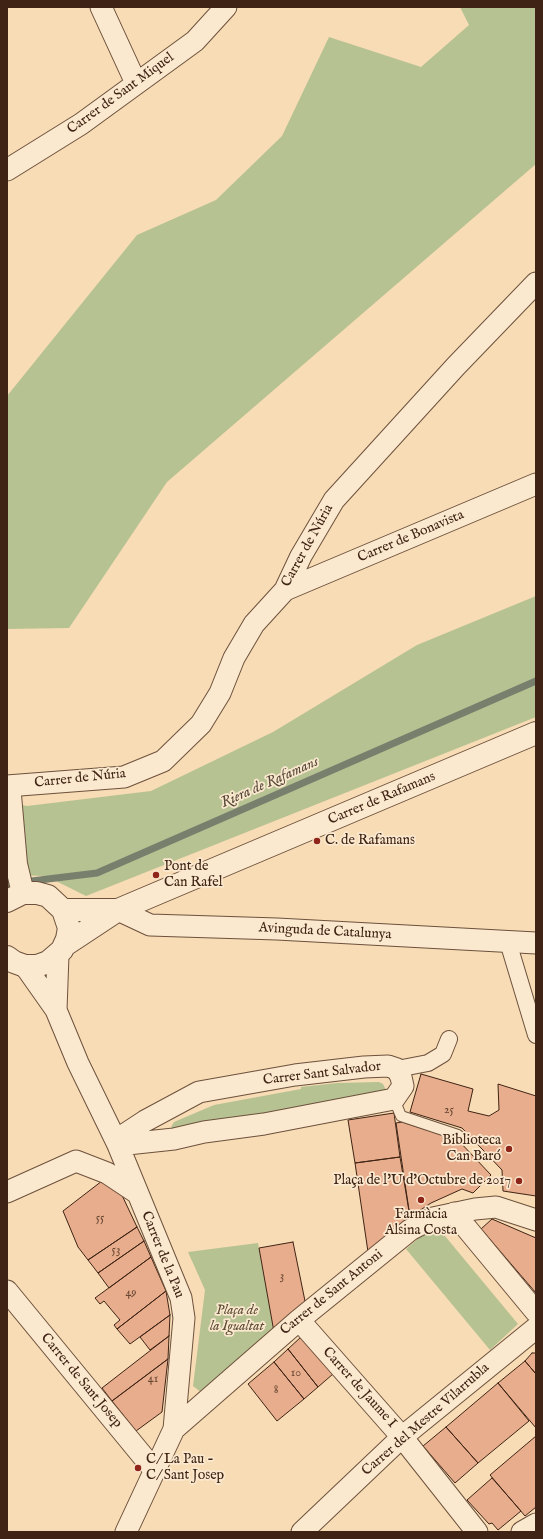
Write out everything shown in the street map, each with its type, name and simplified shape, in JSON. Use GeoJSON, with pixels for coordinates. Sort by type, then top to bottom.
{"type":"FeatureCollection","features":[{"type":"Feature","properties":{"kind":"street"},"geometry":{"type":"LineString","coordinates":[[101,7],[136,83]]}},
{"type":"Feature","properties":{"kind":"street","name":"Carrer de Sant Miquel"},"geometry":{"type":"LineString","coordinates":[[7,170],[81,124],[195,41],[226,7]]}},
{"type":"Feature","properties":{"kind":"street","name":"Carrer de Núria"},"geometry":{"type":"LineString","coordinates":[[8,791],[124,777],[163,761],[201,724],[220,693],[234,658],[254,624],[285,590],[301,556],[334,500],[456,366],[536,283]]}},
{"type":"Feature","properties":{"kind":"street","name":"Carrer de Bonavista"},"geometry":{"type":"LineString","coordinates":[[285,590],[536,484]]}},
{"type":"Feature","properties":{"kind":"street","name":"Carrer de Rafamans"},"geometry":{"type":"LineString","coordinates":[[16,961],[42,964],[118,910],[536,733]]}},
{"type":"Feature","properties":{"kind":"street"},"geometry":{"type":"LineString","coordinates":[[8,791],[16,864],[15,897]]}},
{"type":"Feature","properties":{"kind":"street","name":"Carrer de Rafamans"},"geometry":{"type":"LineString","coordinates":[[15,897],[37,893],[57,904],[118,910]]}},
{"type":"Feature","properties":{"kind":"street"},"geometry":{"type":"LineString","coordinates":[[57,904],[69,928],[62,950]]}},
{"type":"Feature","properties":{"kind":"street","name":"Avinguda de Catalunya"},"geometry":{"type":"LineString","coordinates":[[118,910],[150,925],[277,929],[536,943]]}},
{"type":"Feature","properties":{"kind":"street"},"geometry":{"type":"LineString","coordinates":[[508,942],[536,1035]]}},
{"type":"Feature","properties":{"kind":"street","name":"Carrer de la Pau"},"geometry":{"type":"LineString","coordinates":[[56,1010],[62,950]]}},
{"type":"Feature","properties":{"kind":"street","name":"Carrer de la Pau"},"geometry":{"type":"LineString","coordinates":[[16,961],[56,1010],[78,1063],[117,1143],[181,1298],[184,1318],[174,1429],[126,1532]]}},
{"type":"Feature","properties":{"kind":"street"},"geometry":{"type":"LineString","coordinates":[[397,1069],[428,1063],[444,1054],[449,1039]]}},
{"type":"Feature","properties":{"kind":"street","name":"Carrer Sant Salvador"},"geometry":{"type":"LineString","coordinates":[[117,1143],[145,1121],[199,1092],[303,1074],[388,1066],[397,1069],[403,1086],[394,1098]]}},
{"type":"Feature","properties":{"kind":"street"},"geometry":{"type":"LineString","coordinates":[[117,1143],[174,1139],[394,1098]]}},
{"type":"Feature","properties":{"kind":"street"},"geometry":{"type":"LineString","coordinates":[[7,1192],[76,1161],[107,1173],[137,1193]]}},
{"type":"Feature","properties":{"kind":"street","name":"Carrer de Sant Antoni"},"geometry":{"type":"LineString","coordinates":[[174,1429],[299,1320],[410,1230],[433,1218],[454,1213],[496,1207],[536,1220]]}},
{"type":"Feature","properties":{"kind":"street"},"geometry":{"type":"LineString","coordinates":[[454,1213],[536,1312]]}},
{"type":"Feature","properties":{"kind":"street","name":"Carrer de Sant Josep"},"geometry":{"type":"LineString","coordinates":[[7,1291],[155,1471]]}},
{"type":"Feature","properties":{"kind":"street","name":"Carrer de Jaume I"},"geometry":{"type":"LineString","coordinates":[[299,1320],[402,1437],[477,1532]]}},
{"type":"Feature","properties":{"kind":"street","name":"Carrer del Mestre Vilarrubla"},"geometry":{"type":"LineString","coordinates":[[302,1532],[402,1437],[536,1328]]}},
{"type":"Feature","properties":{"kind":"street"},"geometry":{"type":"LineString","coordinates":[[522,1532],[536,1524]]}},
{"type":"Feature","properties":{"kind":"lane"},"geometry":{"type":"LineString","coordinates":[[394,1098],[401,1116],[458,1135]]}},
{"type":"Feature","properties":{"kind":"green space"},"geometry":{"type":"Polygon","coordinates":[[[460,7],[536,7],[536,164],[167,482],[69,628],[7,629],[7,396],[137,235],[216,200],[282,136],[329,37],[421,67],[469,25],[460,7]]]}},
{"type":"Feature","properties":{"kind":"green space"},"geometry":{"type":"Polygon","coordinates":[[[536,596],[536,717],[86,896],[46,876],[7,875],[7,802],[27,806],[151,791],[273,732],[417,645],[536,596]]]}},
{"type":"Feature","properties":{"kind":"green space"},"geometry":{"type":"Polygon","coordinates":[[[379,1082],[383,1084],[386,1090],[257,1115],[174,1129],[171,1127],[174,1122],[214,1105],[301,1089],[301,1087],[337,1083],[379,1082]]]}},
{"type":"Feature","properties":{"kind":"green space"},"geometry":{"type":"Polygon","coordinates":[[[435,1224],[518,1324],[490,1350],[406,1249],[435,1224]]]}},
{"type":"Feature","properties":{"kind":"green space","name":"Plaça de la Igualtat"},"geometry":{"type":"Polygon","coordinates":[[[258,1243],[274,1332],[202,1393],[193,1386],[205,1290],[188,1252],[258,1243]]]}},
{"type":"Feature","properties":{"kind":"building","name":"Biblioteca Can Baró"},"geometry":{"type":"Polygon","coordinates":[[[421,1074],[473,1089],[468,1111],[489,1116],[499,1110],[498,1084],[536,1096],[536,1196],[503,1191],[502,1170],[462,1128],[410,1112],[421,1074]]]}},
{"type":"Feature","properties":{"kind":"building"},"geometry":{"type":"Polygon","coordinates":[[[394,1113],[400,1157],[355,1163],[348,1120],[394,1113]]]}},
{"type":"Feature","properties":{"kind":"building"},"geometry":{"type":"Polygon","coordinates":[[[402,1122],[458,1140],[491,1175],[473,1193],[462,1189],[431,1203],[410,1217],[396,1123],[402,1122]]]}},
{"type":"Feature","properties":{"kind":"building"},"geometry":{"type":"Polygon","coordinates":[[[400,1157],[410,1217],[368,1252],[355,1163],[400,1157]]]}},
{"type":"Feature","properties":{"kind":"building"},"geometry":{"type":"Polygon","coordinates":[[[102,1181],[120,1191],[137,1227],[88,1260],[78,1247],[63,1211],[102,1181]]]}},
{"type":"Feature","properties":{"kind":"building"},"geometry":{"type":"Polygon","coordinates":[[[492,1219],[536,1238],[536,1293],[481,1229],[492,1219]]]}},
{"type":"Feature","properties":{"kind":"building"},"geometry":{"type":"Polygon","coordinates":[[[137,1227],[144,1241],[98,1273],[88,1260],[137,1227]]]}},
{"type":"Feature","properties":{"kind":"building"},"geometry":{"type":"Polygon","coordinates":[[[144,1241],[151,1257],[109,1288],[98,1273],[144,1241]]]}},
{"type":"Feature","properties":{"kind":"building"},"geometry":{"type":"Polygon","coordinates":[[[293,1242],[306,1306],[274,1332],[259,1248],[293,1242]]]}},
{"type":"Feature","properties":{"kind":"building"},"geometry":{"type":"Polygon","coordinates":[[[151,1257],[166,1291],[117,1329],[114,1325],[120,1320],[104,1301],[100,1304],[95,1298],[151,1257]]]}},
{"type":"Feature","properties":{"kind":"building"},"geometry":{"type":"Polygon","coordinates":[[[166,1291],[170,1315],[130,1344],[117,1329],[166,1291]]]}},
{"type":"Feature","properties":{"kind":"building"},"geometry":{"type":"Polygon","coordinates":[[[170,1315],[169,1336],[150,1350],[140,1337],[170,1315]]]}},
{"type":"Feature","properties":{"kind":"building"},"geometry":{"type":"Polygon","coordinates":[[[169,1336],[168,1359],[112,1401],[102,1388],[169,1336]]]}},
{"type":"Feature","properties":{"kind":"building"},"geometry":{"type":"Polygon","coordinates":[[[301,1337],[333,1374],[318,1387],[288,1349],[301,1337]]]}},
{"type":"Feature","properties":{"kind":"building"},"geometry":{"type":"Polygon","coordinates":[[[288,1349],[318,1387],[304,1399],[274,1362],[288,1349]]]}},
{"type":"Feature","properties":{"kind":"building"},"geometry":{"type":"Polygon","coordinates":[[[532,1353],[536,1353],[536,1374],[525,1361],[532,1353]]]}},
{"type":"Feature","properties":{"kind":"building"},"geometry":{"type":"Polygon","coordinates":[[[168,1359],[162,1412],[136,1431],[112,1401],[168,1359]]]}},
{"type":"Feature","properties":{"kind":"building"},"geometry":{"type":"Polygon","coordinates":[[[525,1361],[536,1374],[536,1428],[498,1383],[525,1361]]]}},
{"type":"Feature","properties":{"kind":"building"},"geometry":{"type":"Polygon","coordinates":[[[274,1362],[304,1399],[277,1421],[248,1384],[274,1362]]]}},
{"type":"Feature","properties":{"kind":"building"},"geometry":{"type":"Polygon","coordinates":[[[498,1383],[529,1421],[478,1463],[446,1427],[498,1383]]]}},
{"type":"Feature","properties":{"kind":"building"},"geometry":{"type":"Polygon","coordinates":[[[446,1427],[478,1463],[455,1483],[423,1446],[446,1427]]]}},
{"type":"Feature","properties":{"kind":"building"},"geometry":{"type":"Polygon","coordinates":[[[536,1436],[536,1507],[525,1516],[490,1475],[536,1436]]]}},
{"type":"Feature","properties":{"kind":"building"},"geometry":{"type":"Polygon","coordinates":[[[492,1478],[521,1511],[498,1530],[492,1523],[489,1524],[467,1500],[492,1478]]]}},
{"type":"Feature","properties":{"kind":"waterway","name":"Riera de Rafamans"},"geometry":{"type":"LineString","coordinates":[[7,884],[97,873],[536,681]]}},
{"type":"Feature","properties":{"kind":"place","name":"C. de Rafamans"},"geometry":{"type":"Point","coordinates":[317,841]}},
{"type":"Feature","properties":{"kind":"place","name":"Pont de Can Rafel"},"geometry":{"type":"Point","coordinates":[156,875]}},
{"type":"Feature","properties":{"kind":"place","name":"Biblioteca Can Baró"},"geometry":{"type":"Point","coordinates":[509,1149]}},
{"type":"Feature","properties":{"kind":"place","name":"Plaça de l'U d'Octubre de 2017"},"geometry":{"type":"Point","coordinates":[519,1181]}},
{"type":"Feature","properties":{"kind":"place","name":"Farmàcia Alsina Costa"},"geometry":{"type":"Point","coordinates":[421,1200]}},
{"type":"Feature","properties":{"kind":"place","name":"C/ La Pau - C/ Sant Josep"},"geometry":{"type":"Point","coordinates":[138,1468]}}]}
